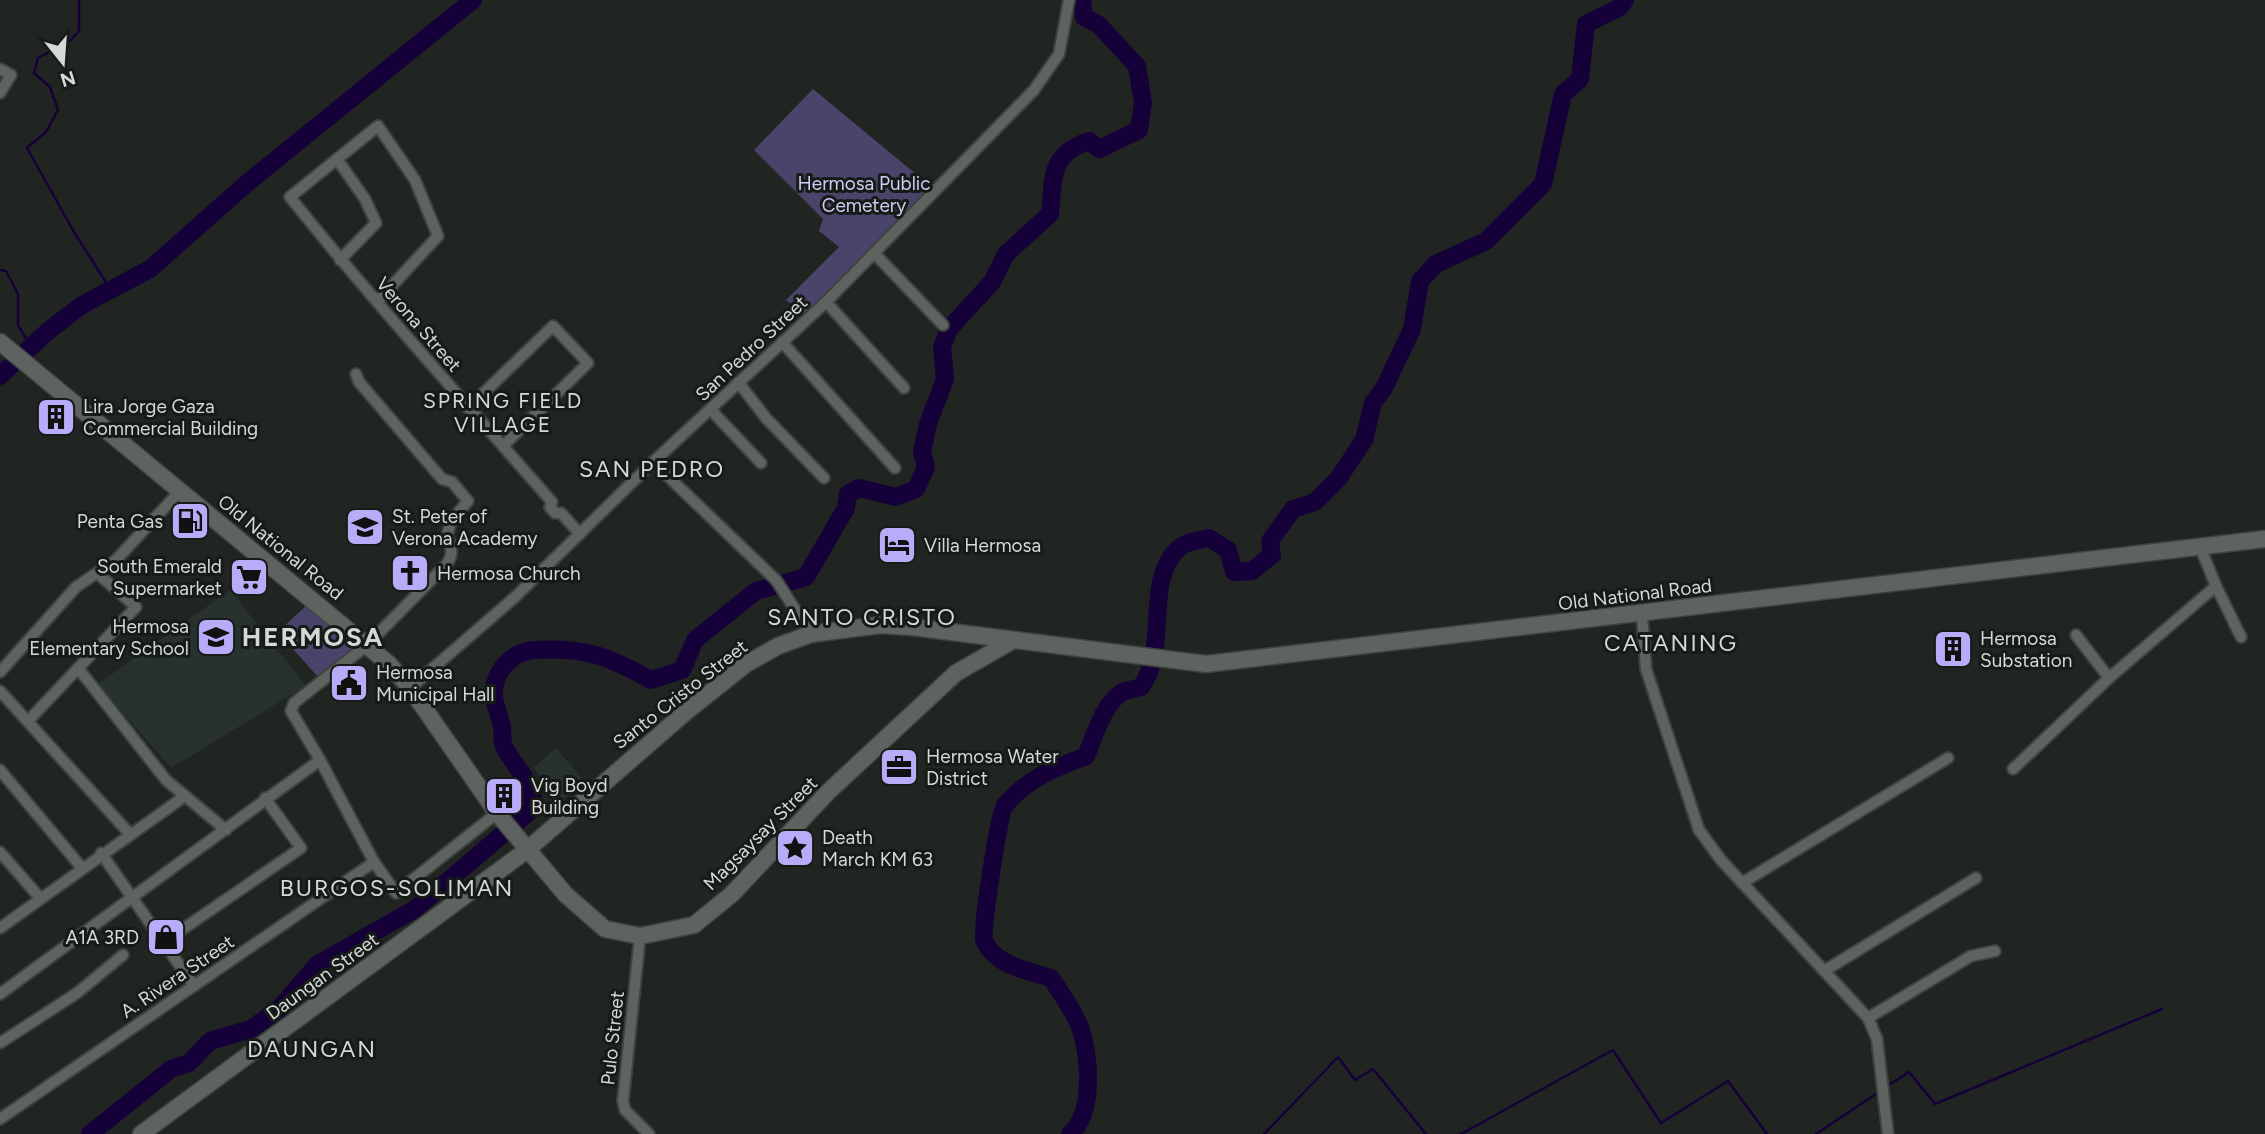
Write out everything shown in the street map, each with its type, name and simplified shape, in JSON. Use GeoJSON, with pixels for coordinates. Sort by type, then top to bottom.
{"type":"FeatureCollection","features":[{"type":"Feature","properties":{"kind":"main road","name":"Old National Road"},"geometry":{"type":"LineString","coordinates":[[6,347],[367,645],[410,688],[527,850]]}},
{"type":"Feature","properties":{"kind":"main road","name":"Old National Road"},"geometry":{"type":"LineString","coordinates":[[1010,642],[1186,664],[1233,662],[2201,549],[2265,539]]}},
{"type":"Feature","properties":{"kind":"main road","name":"Santo Cristo Street"},"geometry":{"type":"LineString","coordinates":[[527,850],[687,711],[746,664],[778,646],[811,634],[880,625],[1010,642]]}},
{"type":"Feature","properties":{"kind":"main road","name":"Magsaysay Street"},"geometry":{"type":"LineString","coordinates":[[527,850],[566,895],[605,929],[640,936],[694,925],[732,894],[820,800],[956,673],[1010,642]]}},
{"type":"Feature","properties":{"kind":"main road","name":"Daungan Street"},"geometry":{"type":"LineString","coordinates":[[141,1134],[527,850]]}},
{"type":"Feature","properties":{"kind":"street","name":"San Pedro Street"},"geometry":{"type":"LineString","coordinates":[[410,688],[514,598],[653,462],[712,410],[738,382],[876,254],[1043,79],[1059,54],[1069,0]]}},
{"type":"Feature","properties":{"kind":"street"},"geometry":{"type":"LineString","coordinates":[[0,69],[11,75],[0,93]]}},
{"type":"Feature","properties":{"kind":"street"},"geometry":{"type":"LineString","coordinates":[[340,260],[376,223],[365,199],[337,159],[379,126],[415,180],[438,236],[377,302]]}},
{"type":"Feature","properties":{"kind":"street","name":"Verona Street"},"geometry":{"type":"LineString","coordinates":[[337,159],[290,197],[340,260],[552,502],[550,507],[555,513],[561,513],[580,534]]}},
{"type":"Feature","properties":{"kind":"street"},"geometry":{"type":"LineString","coordinates":[[876,254],[943,325]]}},
{"type":"Feature","properties":{"kind":"street"},"geometry":{"type":"LineString","coordinates":[[826,302],[904,388]]}},
{"type":"Feature","properties":{"kind":"street"},"geometry":{"type":"LineString","coordinates":[[468,408],[553,326],[588,363],[503,446]]}},
{"type":"Feature","properties":{"kind":"street"},"geometry":{"type":"LineString","coordinates":[[782,342],[895,468]]}},
{"type":"Feature","properties":{"kind":"street"},"geometry":{"type":"LineString","coordinates":[[356,373],[359,382],[442,479],[452,482],[468,501],[451,522],[447,536],[452,547],[451,558],[367,645],[292,706],[292,714],[320,760],[374,862],[396,893],[506,823]]}},
{"type":"Feature","properties":{"kind":"street"},"geometry":{"type":"LineString","coordinates":[[738,382],[766,418],[824,478]]}},
{"type":"Feature","properties":{"kind":"street"},"geometry":{"type":"LineString","coordinates":[[712,410],[761,463]]}},
{"type":"Feature","properties":{"kind":"street"},"geometry":{"type":"LineString","coordinates":[[653,462],[776,580],[786,591],[811,634]]}},
{"type":"Feature","properties":{"kind":"street"},"geometry":{"type":"LineString","coordinates":[[0,672],[76,587],[116,560],[180,491]]}},
{"type":"Feature","properties":{"kind":"street"},"geometry":{"type":"LineString","coordinates":[[2201,549],[2241,637]]}},
{"type":"Feature","properties":{"kind":"street"},"geometry":{"type":"LineString","coordinates":[[29,720],[136,607],[97,573]]}},
{"type":"Feature","properties":{"kind":"street"},"geometry":{"type":"LineString","coordinates":[[2013,769],[2109,678],[2216,586]]}},
{"type":"Feature","properties":{"kind":"street"},"geometry":{"type":"LineString","coordinates":[[1642,615],[1646,669],[1691,811],[1708,843],[1742,883],[1868,1018],[1877,1039],[1888,1134]]}},
{"type":"Feature","properties":{"kind":"street"},"geometry":{"type":"LineString","coordinates":[[2076,635],[2109,678]]}},
{"type":"Feature","properties":{"kind":"street"},"geometry":{"type":"LineString","coordinates":[[78,668],[166,780],[226,830]]}},
{"type":"Feature","properties":{"kind":"street"},"geometry":{"type":"LineString","coordinates":[[0,691],[29,720],[129,834]]}},
{"type":"Feature","properties":{"kind":"street"},"geometry":{"type":"LineString","coordinates":[[1742,883],[1948,758]]}},
{"type":"Feature","properties":{"kind":"street"},"geometry":{"type":"LineString","coordinates":[[0,994],[320,760]]}},
{"type":"Feature","properties":{"kind":"street"},"geometry":{"type":"LineString","coordinates":[[0,770],[82,867]]}},
{"type":"Feature","properties":{"kind":"street"},"geometry":{"type":"LineString","coordinates":[[0,928],[101,853],[185,796]]}},
{"type":"Feature","properties":{"kind":"street"},"geometry":{"type":"LineString","coordinates":[[164,942],[301,848],[265,798]]}},
{"type":"Feature","properties":{"kind":"street"},"geometry":{"type":"LineString","coordinates":[[0,852],[40,898]]}},
{"type":"Feature","properties":{"kind":"street"},"geometry":{"type":"LineString","coordinates":[[101,853],[194,986]]}},
{"type":"Feature","properties":{"kind":"street","name":"A. Rivera Street"},"geometry":{"type":"LineString","coordinates":[[0,1119],[374,862]]}},
{"type":"Feature","properties":{"kind":"street"},"geometry":{"type":"LineString","coordinates":[[1824,971],[1976,878]]}},
{"type":"Feature","properties":{"kind":"street","name":"Pulo Street"},"geometry":{"type":"LineString","coordinates":[[640,936],[623,1101],[625,1111],[649,1134]]}},
{"type":"Feature","properties":{"kind":"street"},"geometry":{"type":"LineString","coordinates":[[1868,1018],[1971,956],[1995,951]]}},
{"type":"Feature","properties":{"kind":"street"},"geometry":{"type":"LineString","coordinates":[[0,1042],[77,993],[123,955]]}},
{"type":"Feature","properties":{"kind":"shaded area","name":"Hermosa Elementary School"},"geometry":{"type":"Polygon","coordinates":[[[230,590],[306,686],[171,768],[98,684],[230,590]]]}},
{"type":"Feature","properties":{"kind":"shaded area"},"geometry":{"type":"Polygon","coordinates":[[[556,748],[585,782],[562,801],[533,768],[556,748]]]}},
{"type":"Feature","properties":{"kind":"green space","name":"Hermosa Public Cemetery"},"geometry":{"type":"Polygon","coordinates":[[[813,89],[934,189],[806,317],[786,300],[839,247],[819,231],[823,219],[754,150],[813,89]]]}},
{"type":"Feature","properties":{"kind":"green space"},"geometry":{"type":"Polygon","coordinates":[[[309,603],[357,647],[318,677],[278,632],[309,603]]]}},
{"type":"Feature","properties":{"kind":"waterway"},"geometry":{"type":"LineString","coordinates":[[79,0],[79,31],[71,40],[38,58],[34,73],[50,87],[58,110],[46,132],[27,148],[74,232],[111,290]]}},
{"type":"Feature","properties":{"kind":"waterway"},"geometry":{"type":"LineString","coordinates":[[0,376],[48,331],[82,305],[150,269],[246,184],[473,0]]}},
{"type":"Feature","properties":{"kind":"waterway"},"geometry":{"type":"LineString","coordinates":[[90,1134],[171,1069],[189,1063],[210,1041],[251,1029],[279,1009],[318,964],[415,909],[531,810],[532,793],[503,744],[494,697],[496,680],[511,659],[534,650],[568,650],[609,659],[651,680],[682,670],[695,640],[756,591],[806,577],[846,508],[848,494],[859,488],[896,497],[916,489],[926,467],[922,452],[928,424],[945,379],[942,347],[949,329],[992,282],[1006,254],[1050,214],[1054,179],[1060,160],[1076,146],[1089,141],[1099,149],[1139,130],[1143,103],[1137,66],[1099,25],[1084,17],[1082,0]]}},
{"type":"Feature","properties":{"kind":"waterway"},"geometry":{"type":"LineString","coordinates":[[1070,1134],[1084,1112],[1087,1097],[1088,1066],[1079,1025],[1051,978],[1022,969],[995,956],[984,940],[991,872],[1005,805],[1033,781],[1086,756],[1100,722],[1114,699],[1121,693],[1141,687],[1154,653],[1162,578],[1168,562],[1179,548],[1209,538],[1228,550],[1234,572],[1252,571],[1272,555],[1270,541],[1293,509],[1315,502],[1338,479],[1364,440],[1373,403],[1384,388],[1412,329],[1420,281],[1436,264],[1486,241],[1543,184],[1563,94],[1580,79],[1586,24],[1619,8],[1625,0]]}},
{"type":"Feature","properties":{"kind":"waterway"},"geometry":{"type":"LineString","coordinates":[[0,270],[6,271],[18,294],[18,325],[31,347]]}},
{"type":"Feature","properties":{"kind":"waterway"},"geometry":{"type":"LineString","coordinates":[[1886,1087],[1909,1072],[1935,1104],[2162,1009]]}},
{"type":"Feature","properties":{"kind":"waterway"},"geometry":{"type":"LineString","coordinates":[[1461,1134],[1613,1050],[1661,1123],[1728,1081],[1767,1134]]}},
{"type":"Feature","properties":{"kind":"waterway"},"geometry":{"type":"LineString","coordinates":[[1264,1134],[1338,1057],[1355,1080],[1373,1069],[1426,1134]]}},
{"type":"Feature","properties":{"kind":"waterway"},"geometry":{"type":"LineString","coordinates":[[1816,1134],[1879,1092]]}},
{"type":"Feature","properties":{"kind":"place","name":"Lira Jorge Gaza Commercial Building"},"geometry":{"type":"Point","coordinates":[56,417]}},
{"type":"Feature","properties":{"kind":"place","name":"Penta Gas"},"geometry":{"type":"Point","coordinates":[190,521]}},
{"type":"Feature","properties":{"kind":"place","name":"St. Peter of Verona Academy"},"geometry":{"type":"Point","coordinates":[365,527]}},
{"type":"Feature","properties":{"kind":"place","name":"Villa Hermosa"},"geometry":{"type":"Point","coordinates":[897,545]}},
{"type":"Feature","properties":{"kind":"place","name":"Hermosa Church"},"geometry":{"type":"Point","coordinates":[410,573]}},
{"type":"Feature","properties":{"kind":"place","name":"South Emerald Supermarket"},"geometry":{"type":"Point","coordinates":[249,577]}},
{"type":"Feature","properties":{"kind":"place","name":"Hermosa Elementary School"},"geometry":{"type":"Point","coordinates":[216,637]}},
{"type":"Feature","properties":{"kind":"place","name":"Hermosa Substation"},"geometry":{"type":"Point","coordinates":[1953,649]}},
{"type":"Feature","properties":{"kind":"place","name":"Hermosa Municipal Hall"},"geometry":{"type":"Point","coordinates":[349,683]}},
{"type":"Feature","properties":{"kind":"place","name":"Hermosa Water District"},"geometry":{"type":"Point","coordinates":[899,767]}},
{"type":"Feature","properties":{"kind":"place","name":"Vig Boyd Building"},"geometry":{"type":"Point","coordinates":[504,796]}},
{"type":"Feature","properties":{"kind":"place","name":"Death March KM 63"},"geometry":{"type":"Point","coordinates":[795,848]}},
{"type":"Feature","properties":{"kind":"place","name":"A1A 3RD"},"geometry":{"type":"Point","coordinates":[166,937]}},
{"type":"Feature","properties":{"kind":"district","name":"SPRING FIELD VILLAGE"},"geometry":{"type":"Point","coordinates":[503,413]}},
{"type":"Feature","properties":{"kind":"district","name":"SAN PEDRO"},"geometry":{"type":"Point","coordinates":[652,469]}},
{"type":"Feature","properties":{"kind":"district","name":"SANTO CRISTO"},"geometry":{"type":"Point","coordinates":[862,617]}},
{"type":"Feature","properties":{"kind":"district","name":"HERMOSA"},"geometry":{"type":"Point","coordinates":[313,637]}},
{"type":"Feature","properties":{"kind":"district","name":"CATANING"},"geometry":{"type":"Point","coordinates":[1671,643]}},
{"type":"Feature","properties":{"kind":"district","name":"BURGOS-SOLIMAN"},"geometry":{"type":"Point","coordinates":[397,888]}},
{"type":"Feature","properties":{"kind":"district","name":"DAUNGAN"},"geometry":{"type":"Point","coordinates":[312,1049]}}]}
